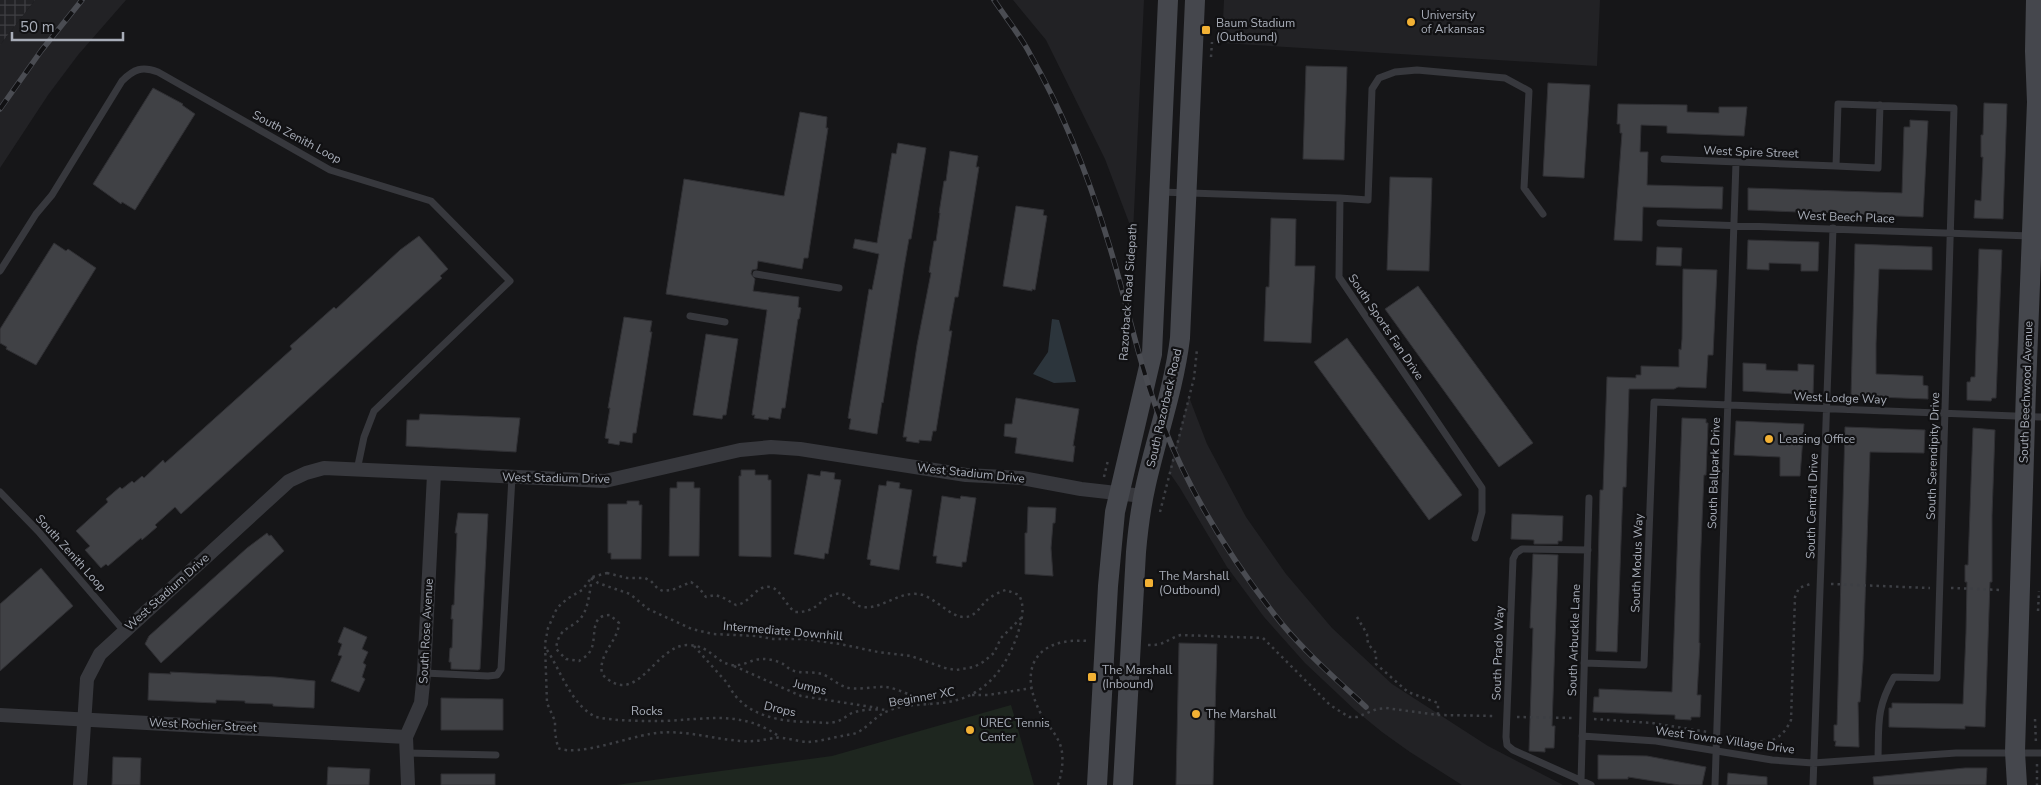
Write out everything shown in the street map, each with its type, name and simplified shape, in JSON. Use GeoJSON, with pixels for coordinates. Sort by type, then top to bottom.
{"type":"FeatureCollection","features":[{"type":"Feature","properties":{"kind":"main road","name":"South Razorback Road"},"geometry":{"type":"LineString","coordinates":[[1097,785],[1108,586],[1114,521],[1110,492],[1152,354],[1168,0]]}},
{"type":"Feature","properties":{"kind":"main road","name":"South Razorback Road"},"geometry":{"type":"LineString","coordinates":[[1124,785],[1136,552],[1143,496],[1177,358],[1187,193],[1195,0]]}},
{"type":"Feature","properties":{"kind":"main road","name":"South Beechwood Avenue"},"geometry":{"type":"LineString","coordinates":[[2017,785],[2015,752],[2033,416],[2031,236],[2038,157],[2034,51],[2036,0]]}},
{"type":"Feature","properties":{"kind":"street","name":"West Stadium Drive"},"geometry":{"type":"LineString","coordinates":[[80,785],[87,679],[100,654],[289,481],[306,473],[324,468],[605,481],[740,450],[772,447],[805,450],[966,475],[1022,478],[1143,496]]}},
{"type":"Feature","properties":{"kind":"street","name":"South Rose Avenue"},"geometry":{"type":"LineString","coordinates":[[408,785],[406,737],[421,703],[424,673],[434,474]]}},
{"type":"Feature","properties":{"kind":"street","name":"West Rochier Street"},"geometry":{"type":"LineString","coordinates":[[0,715],[406,737]]}},
{"type":"Feature","properties":{"kind":"lane","name":"South Zenith Loop"},"geometry":{"type":"LineString","coordinates":[[0,271],[36,214],[52,195],[122,81],[138,68],[148,68],[158,72],[330,170],[431,201],[510,281],[374,411],[364,438],[358,470]]}},
{"type":"Feature","properties":{"kind":"lane"},"geometry":{"type":"LineString","coordinates":[[1160,192],[1368,200],[1372,89],[1379,78],[1395,72],[1417,70],[1505,78],[1528,91],[1524,188],[1544,214]]}},
{"type":"Feature","properties":{"kind":"lane"},"geometry":{"type":"LineString","coordinates":[[1836,166],[1838,104],[1880,105]]}},
{"type":"Feature","properties":{"kind":"lane","name":"South Serendipity Drive"},"geometry":{"type":"LineString","coordinates":[[1878,758],[1879,714],[1883,696],[1894,677],[1937,678],[1954,108],[1880,105]]}},
{"type":"Feature","properties":{"kind":"lane","name":"West Spire Street"},"geometry":{"type":"LineString","coordinates":[[1664,159],[1878,168],[1880,105]]}},
{"type":"Feature","properties":{"kind":"lane","name":"South Ballpark Drive"},"geometry":{"type":"LineString","coordinates":[[1715,785],[1736,162]]}},
{"type":"Feature","properties":{"kind":"lane","name":"South Sports Fan Drive"},"geometry":{"type":"LineString","coordinates":[[1340,198],[1339,278],[1482,488],[1482,512],[1475,538]]}},
{"type":"Feature","properties":{"kind":"lane","name":"West Beech Place"},"geometry":{"type":"LineString","coordinates":[[1660,223],[2031,236]]}},
{"type":"Feature","properties":{"kind":"lane","name":"South Central Drive"},"geometry":{"type":"LineString","coordinates":[[1813,785],[1833,228]]}},
{"type":"Feature","properties":{"kind":"lane"},"geometry":{"type":"LineString","coordinates":[[756,274],[839,288]]}},
{"type":"Feature","properties":{"kind":"lane"},"geometry":{"type":"LineString","coordinates":[[690,316],[725,322]]}},
{"type":"Feature","properties":{"kind":"lane","name":"West Lodge Way"},"geometry":{"type":"LineString","coordinates":[[1654,402],[2033,416]]}},
{"type":"Feature","properties":{"kind":"lane","name":"South Modus Way"},"geometry":{"type":"LineString","coordinates":[[1584,663],[1644,665],[1654,402]]}},
{"type":"Feature","properties":{"kind":"lane"},"geometry":{"type":"LineString","coordinates":[[424,673],[488,676],[497,675],[501,670],[512,478]]}},
{"type":"Feature","properties":{"kind":"lane","name":"South Zenith Loop"},"geometry":{"type":"LineString","coordinates":[[0,492],[38,531],[124,631]]}},
{"type":"Feature","properties":{"kind":"lane","name":"South Arbuckle Lane"},"geometry":{"type":"LineString","coordinates":[[1581,782],[1589,498]]}},
{"type":"Feature","properties":{"kind":"lane","name":"South Prado Way"},"geometry":{"type":"LineString","coordinates":[[1588,550],[1522,549],[1516,553],[1513,559],[1506,736],[1507,745],[1513,750],[1591,785]]}},
{"type":"Feature","properties":{"kind":"lane","name":"West Towne Village Drive"},"geometry":{"type":"LineString","coordinates":[[1582,736],[1656,741],[1772,760],[1813,763],[1878,758],[2015,752],[2039,753]]}},
{"type":"Feature","properties":{"kind":"lane"},"geometry":{"type":"LineString","coordinates":[[407,753],[496,755]]}},
{"type":"Feature","properties":{"kind":"path"},"geometry":{"type":"LineString","coordinates":[[1110,453],[1110,492]]}},
{"type":"Feature","properties":{"kind":"path","name":"Beginner XC"},"geometry":{"type":"LineString","coordinates":[[613,574],[627,578],[645,578],[651,581],[658,590],[663,591],[672,590],[691,582],[706,597],[722,596],[736,606],[746,602],[762,588],[775,588],[790,609],[800,612],[816,608],[836,594],[842,594],[857,605],[868,607],[903,594],[918,594],[940,604],[954,614],[966,617],[973,615],[986,601],[1006,590],[1016,593],[1021,598],[1023,604],[1022,617],[1015,640],[1000,671],[985,686],[971,694],[944,703],[888,710],[872,720],[859,732],[853,734],[808,742],[780,738],[764,741],[741,741],[685,733],[653,733],[595,747],[568,751],[558,748],[555,721],[547,703],[546,649],[548,628],[557,608],[582,590],[592,577],[613,574]]}},
{"type":"Feature","properties":{"kind":"path"},"geometry":{"type":"LineString","coordinates":[[592,577],[584,613],[575,623],[562,632],[557,642],[558,652],[566,659],[579,661],[589,653],[594,641],[596,622],[605,615],[616,618],[619,623],[619,630],[604,655],[601,667],[602,674],[616,684],[627,685],[638,680],[659,659],[673,650],[684,645],[693,646]]}},
{"type":"Feature","properties":{"kind":"path","name":"Intermediate Downhill"},"geometry":{"type":"LineString","coordinates":[[592,577],[598,583],[630,594],[648,609],[692,630],[712,634],[840,644],[878,652],[911,656],[956,670],[974,667],[983,662],[994,652],[1001,638],[1013,624],[1022,617]]}},
{"type":"Feature","properties":{"kind":"path"},"geometry":{"type":"LineString","coordinates":[[2038,611],[2039,591]]}},
{"type":"Feature","properties":{"kind":"path"},"geometry":{"type":"LineString","coordinates":[[1358,617],[1367,634],[1368,644],[1376,653],[1376,664],[1408,692],[1438,703],[1438,713]]}},
{"type":"Feature","properties":{"kind":"path","name":"Jumps"},"geometry":{"type":"LineString","coordinates":[[693,646],[709,651],[718,660],[801,696],[888,710]]}},
{"type":"Feature","properties":{"kind":"path","name":"Drops"},"geometry":{"type":"LineString","coordinates":[[693,646],[728,684],[730,690],[754,712],[765,716],[794,723],[824,724],[837,722],[864,710],[888,710]]}},
{"type":"Feature","properties":{"kind":"path","name":"Rocks"},"geometry":{"type":"LineString","coordinates":[[546,649],[556,668],[564,678],[571,694],[589,714],[596,717],[660,721],[717,716],[753,723],[768,729],[780,738]]}},
{"type":"Feature","properties":{"kind":"path"},"geometry":{"type":"LineString","coordinates":[[733,665],[764,659],[783,664],[796,671],[810,671],[823,675],[846,687],[888,687],[930,704]]}},
{"type":"Feature","properties":{"kind":"path"},"geometry":{"type":"LineString","coordinates":[[971,694],[988,695],[1032,688]]}},
{"type":"Feature","properties":{"kind":"path"},"geometry":{"type":"LineString","coordinates":[[2035,718],[2039,753],[2037,785]]}},
{"type":"Feature","properties":{"kind":"shaded area"},"geometry":{"type":"Polygon","coordinates":[[[0,0],[35,0],[0,45],[0,0]]]}},
{"type":"Feature","properties":{"kind":"shaded area"},"geometry":{"type":"Polygon","coordinates":[[[35,0],[126,0],[78,55],[48,95],[0,168],[0,45],[35,0]]]}},
{"type":"Feature","properties":{"kind":"shaded area"},"geometry":{"type":"Polygon","coordinates":[[[1013,0],[1144,0],[1133,233],[1105,159],[1046,40],[1013,0]]]}},
{"type":"Feature","properties":{"kind":"shaded area","name":"University of Arkansas"},"geometry":{"type":"Polygon","coordinates":[[[1224,0],[1600,0],[1597,66],[1222,43],[1224,0]]]}},
{"type":"Feature","properties":{"kind":"shaded area"},"geometry":{"type":"Polygon","coordinates":[[[1052,319],[1059,320],[1076,382],[1054,383],[1033,374],[1048,352],[1052,319]]]}},
{"type":"Feature","properties":{"kind":"shaded area"},"geometry":{"type":"Polygon","coordinates":[[[1189,397],[1207,444],[1246,517],[1286,574],[1332,628],[1392,684],[1488,746],[1563,785],[1462,785],[1382,732],[1355,710],[1305,663],[1264,617],[1227,567],[1169,472],[1189,397]]]}},
{"type":"Feature","properties":{"kind":"shaded area","name":"UREC Tennis Center"},"geometry":{"type":"Polygon","coordinates":[[[1011,705],[1034,785],[616,785],[832,756],[1011,705]]]}},
{"type":"Feature","properties":{"kind":"building"},"geometry":{"type":"Polygon","coordinates":[[[1306,66],[1347,67],[1344,160],[1303,159],[1306,66]]]}},
{"type":"Feature","properties":{"kind":"building"},"geometry":{"type":"Polygon","coordinates":[[[1548,83],[1590,85],[1584,178],[1543,176],[1548,83]]]}},
{"type":"Feature","properties":{"kind":"building"},"geometry":{"type":"Polygon","coordinates":[[[153,88],[183,104],[195,114],[135,210],[122,202],[121,204],[93,184],[153,88]]]}},
{"type":"Feature","properties":{"kind":"building"},"geometry":{"type":"Polygon","coordinates":[[[1984,103],[2007,104],[2003,219],[1974,218],[1975,200],[1981,201],[1983,157],[1981,157],[1981,135],[1983,135],[1984,103]]]}},
{"type":"Feature","properties":{"kind":"building"},"geometry":{"type":"Polygon","coordinates":[[[1618,104],[1687,105],[1687,112],[1719,113],[1719,107],[1747,107],[1744,136],[1667,133],[1667,126],[1641,125],[1640,152],[1648,152],[1647,185],[1723,187],[1722,209],[1643,207],[1642,241],[1614,240],[1622,133],[1620,133],[1620,124],[1617,124],[1618,104]]]}},
{"type":"Feature","properties":{"kind":"building"},"geometry":{"type":"Polygon","coordinates":[[[800,112],[827,117],[826,128],[828,128],[808,258],[804,258],[802,269],[758,261],[757,269],[752,270],[751,274],[755,279],[753,291],[799,297],[798,307],[801,308],[785,408],[782,408],[780,419],[769,417],[768,420],[754,418],[755,415],[752,415],[767,310],[666,294],[684,179],[784,196],[800,112]]]}},
{"type":"Feature","properties":{"kind":"building"},"geometry":{"type":"Polygon","coordinates":[[[1910,120],[1928,121],[1923,217],[1748,210],[1748,188],[1902,193],[1904,127],[1910,127],[1910,120]]]}},
{"type":"Feature","properties":{"kind":"building"},"geometry":{"type":"Polygon","coordinates":[[[898,143],[926,148],[877,434],[849,429],[851,419],[848,418],[869,289],[872,290],[879,254],[853,248],[855,239],[877,243],[892,153],[896,154],[898,143]]]}},
{"type":"Feature","properties":{"kind":"building"},"geometry":{"type":"Polygon","coordinates":[[[950,151],[978,156],[976,167],[979,167],[958,297],[955,297],[949,331],[952,331],[936,431],[933,431],[931,441],[919,440],[919,443],[906,441],[907,437],[903,437],[950,151]]]}},
{"type":"Feature","properties":{"kind":"building"},"geometry":{"type":"Polygon","coordinates":[[[1390,177],[1432,178],[1429,271],[1387,270],[1390,177]]]}},
{"type":"Feature","properties":{"kind":"building"},"geometry":{"type":"Polygon","coordinates":[[[1016,206],[1044,210],[1043,215],[1047,216],[1035,290],[1032,289],[1032,291],[1003,286],[1016,206]]]}},
{"type":"Feature","properties":{"kind":"building"},"geometry":{"type":"Polygon","coordinates":[[[1271,218],[1296,219],[1295,266],[1315,266],[1311,343],[1264,341],[1266,287],[1269,287],[1271,218]]]}},
{"type":"Feature","properties":{"kind":"building"},"geometry":{"type":"Polygon","coordinates":[[[419,236],[448,269],[440,276],[442,278],[181,514],[175,507],[142,540],[141,538],[108,566],[106,564],[101,568],[85,550],[90,546],[76,531],[108,502],[106,499],[120,487],[122,489],[132,481],[134,483],[142,476],[144,478],[163,460],[165,463],[292,349],[290,346],[334,307],[336,309],[400,250],[419,236]]]}},
{"type":"Feature","properties":{"kind":"building"},"geometry":{"type":"Polygon","coordinates":[[[1748,240],[1819,242],[1818,271],[1801,271],[1801,264],[1769,263],[1769,270],[1747,269],[1748,240]]]}},
{"type":"Feature","properties":{"kind":"building"},"geometry":{"type":"Polygon","coordinates":[[[54,243],[66,251],[68,249],[96,268],[36,365],[6,349],[7,347],[0,343],[0,329],[54,243]]]}},
{"type":"Feature","properties":{"kind":"building"},"geometry":{"type":"Polygon","coordinates":[[[1855,244],[1932,247],[1932,270],[1879,269],[1876,344],[1876,374],[1923,376],[1923,385],[1928,386],[1928,399],[1851,396],[1855,244]]]}},
{"type":"Feature","properties":{"kind":"building"},"geometry":{"type":"Polygon","coordinates":[[[1657,247],[1682,248],[1681,266],[1656,265],[1657,247]]]}},
{"type":"Feature","properties":{"kind":"building"},"geometry":{"type":"Polygon","coordinates":[[[1979,249],[2002,250],[1996,398],[1992,398],[1991,401],[1967,400],[1967,382],[1970,382],[1971,377],[1975,377],[1979,249]]]}},
{"type":"Feature","properties":{"kind":"building"},"geometry":{"type":"Polygon","coordinates":[[[1683,269],[1717,270],[1713,355],[1708,355],[1706,388],[1629,389],[1626,487],[1623,487],[1617,652],[1596,651],[1600,490],[1603,490],[1607,377],[1636,378],[1636,375],[1641,375],[1641,366],[1679,367],[1679,349],[1681,350],[1682,339],[1683,269]]]}},
{"type":"Feature","properties":{"kind":"building"},"geometry":{"type":"Polygon","coordinates":[[[1418,286],[1533,443],[1499,467],[1385,309],[1418,286]]]}},
{"type":"Feature","properties":{"kind":"building"},"geometry":{"type":"Polygon","coordinates":[[[624,317],[652,321],[650,332],[652,332],[636,433],[633,433],[632,443],[620,441],[619,445],[608,443],[609,439],[605,438],[610,408],[608,408],[624,317]]]}},
{"type":"Feature","properties":{"kind":"building"},"geometry":{"type":"Polygon","coordinates":[[[706,334],[738,339],[726,415],[723,415],[722,419],[693,415],[706,334]]]}},
{"type":"Feature","properties":{"kind":"building"},"geometry":{"type":"Polygon","coordinates":[[[1347,338],[1462,495],[1429,520],[1314,362],[1347,338]]]}},
{"type":"Feature","properties":{"kind":"building"},"geometry":{"type":"Polygon","coordinates":[[[1743,363],[1766,364],[1766,370],[1798,371],[1798,364],[1814,365],[1813,395],[1743,391],[1743,363]]]}},
{"type":"Feature","properties":{"kind":"building"},"geometry":{"type":"Polygon","coordinates":[[[1016,398],[1079,409],[1073,446],[1075,446],[1073,462],[1015,453],[1017,438],[1004,436],[1005,424],[1012,424],[1016,398]]]}},
{"type":"Feature","properties":{"kind":"building"},"geometry":{"type":"Polygon","coordinates":[[[420,414],[520,418],[516,452],[406,446],[407,420],[419,420],[420,414]]]}},
{"type":"Feature","properties":{"kind":"building"},"geometry":{"type":"Polygon","coordinates":[[[1682,418],[1706,419],[1706,423],[1708,423],[1700,569],[1700,643],[1697,695],[1701,695],[1700,717],[1691,717],[1691,720],[1675,719],[1675,715],[1593,712],[1594,697],[1599,697],[1599,689],[1672,692],[1682,418]]]}},
{"type":"Feature","properties":{"kind":"building","name":"Leasing Office"},"geometry":{"type":"Polygon","coordinates":[[[1736,421],[1804,424],[1800,476],[1780,476],[1780,457],[1734,455],[1736,421]]]}},
{"type":"Feature","properties":{"kind":"building"},"geometry":{"type":"Polygon","coordinates":[[[1845,427],[1925,430],[1924,453],[1870,452],[1863,661],[1860,702],[1858,702],[1859,747],[1835,746],[1836,741],[1834,741],[1834,725],[1837,725],[1845,427]]]}},
{"type":"Feature","properties":{"kind":"building"},"geometry":{"type":"Polygon","coordinates":[[[1973,428],[1995,430],[1992,582],[1990,582],[1985,727],[1965,726],[1965,729],[1889,727],[1889,708],[1892,708],[1892,703],[1963,704],[1967,582],[1965,582],[1965,565],[1968,565],[1973,428]]]}},
{"type":"Feature","properties":{"kind":"building"},"geometry":{"type":"Polygon","coordinates":[[[741,470],[755,470],[755,475],[768,475],[768,480],[771,480],[771,557],[739,556],[739,476],[741,476],[741,470]]]}},
{"type":"Feature","properties":{"kind":"building"},"geometry":{"type":"Polygon","coordinates":[[[821,471],[835,473],[834,479],[841,480],[828,554],[825,553],[824,559],[794,554],[808,474],[820,476],[821,471]]]}},
{"type":"Feature","properties":{"kind":"building"},"geometry":{"type":"Polygon","coordinates":[[[887,481],[900,483],[899,488],[912,490],[899,570],[870,565],[871,560],[867,559],[879,485],[886,486],[887,481]]]}},
{"type":"Feature","properties":{"kind":"building"},"geometry":{"type":"Polygon","coordinates":[[[677,482],[694,482],[694,488],[700,488],[699,556],[669,556],[670,488],[677,488],[677,482]]]}},
{"type":"Feature","properties":{"kind":"building"},"geometry":{"type":"Polygon","coordinates":[[[942,496],[960,499],[961,496],[976,498],[966,562],[962,562],[962,567],[936,563],[937,556],[933,556],[942,496]]]}},
{"type":"Feature","properties":{"kind":"building"},"geometry":{"type":"Polygon","coordinates":[[[627,501],[639,501],[639,505],[642,505],[641,559],[611,559],[611,553],[608,553],[608,504],[627,504],[627,501]]]}},
{"type":"Feature","properties":{"kind":"building"},"geometry":{"type":"Polygon","coordinates":[[[1028,507],[1056,508],[1051,548],[1053,576],[1025,574],[1025,533],[1027,533],[1028,507]]]}},
{"type":"Feature","properties":{"kind":"building"},"geometry":{"type":"Polygon","coordinates":[[[458,513],[488,514],[480,669],[478,670],[451,669],[451,662],[449,662],[450,648],[452,648],[453,619],[451,619],[452,605],[454,605],[457,533],[455,533],[458,513]]]}},
{"type":"Feature","properties":{"kind":"building"},"geometry":{"type":"Polygon","coordinates":[[[1512,514],[1563,516],[1562,541],[1558,541],[1558,544],[1534,544],[1534,540],[1511,539],[1512,514]]]}},
{"type":"Feature","properties":{"kind":"building"},"geometry":{"type":"Polygon","coordinates":[[[267,533],[269,536],[271,535],[284,551],[161,663],[145,644],[149,636],[247,548],[267,533]]]}},
{"type":"Feature","properties":{"kind":"building"},"geometry":{"type":"Polygon","coordinates":[[[1533,554],[1558,555],[1552,726],[1555,726],[1554,748],[1545,748],[1545,752],[1529,751],[1533,628],[1530,628],[1533,554]]]}},
{"type":"Feature","properties":{"kind":"building"},"geometry":{"type":"Polygon","coordinates":[[[41,568],[73,606],[0,671],[0,604],[41,568]]]}},
{"type":"Feature","properties":{"kind":"building"},"geometry":{"type":"Polygon","coordinates":[[[344,627],[367,637],[362,649],[368,652],[363,663],[366,665],[362,677],[365,679],[359,692],[331,681],[342,656],[338,655],[342,644],[338,642],[344,627]]]}},
{"type":"Feature","properties":{"kind":"building","name":"The Marshall"},"geometry":{"type":"Polygon","coordinates":[[[1179,643],[1217,644],[1213,785],[1176,785],[1179,643]]]}},
{"type":"Feature","properties":{"kind":"building"},"geometry":{"type":"Polygon","coordinates":[[[170,672],[275,677],[315,681],[314,708],[273,706],[273,704],[245,703],[245,701],[216,700],[216,703],[148,700],[149,673],[171,674],[170,672]]]}},
{"type":"Feature","properties":{"kind":"building"},"geometry":{"type":"Polygon","coordinates":[[[441,698],[503,699],[503,730],[441,730],[441,698]]]}},
{"type":"Feature","properties":{"kind":"building"},"geometry":{"type":"Polygon","coordinates":[[[1598,755],[1647,756],[1706,767],[1702,785],[1679,785],[1628,777],[1628,779],[1598,779],[1598,755]]]}},
{"type":"Feature","properties":{"kind":"building"},"geometry":{"type":"Polygon","coordinates":[[[113,757],[141,758],[140,785],[112,785],[113,757]]]}},
{"type":"Feature","properties":{"kind":"building"},"geometry":{"type":"Polygon","coordinates":[[[328,767],[370,769],[369,785],[327,785],[328,767]]]}},
{"type":"Feature","properties":{"kind":"building"},"geometry":{"type":"Polygon","coordinates":[[[1965,768],[1987,768],[1986,785],[1874,785],[1873,777],[1965,768]]]}},
{"type":"Feature","properties":{"kind":"building"},"geometry":{"type":"Polygon","coordinates":[[[1728,773],[1767,777],[1767,785],[1727,785],[1728,773]]]}},
{"type":"Feature","properties":{"kind":"building"},"geometry":{"type":"Polygon","coordinates":[[[441,774],[495,774],[495,785],[441,785],[441,774]]]}},
{"type":"Feature","properties":{"kind":"railway"},"geometry":{"type":"LineString","coordinates":[[0,109],[41,51],[82,0]]}},
{"type":"Feature","properties":{"kind":"railway"},"geometry":{"type":"LineString","coordinates":[[994,0],[1030,54],[1074,144],[1107,238],[1154,402],[1174,452],[1187,478],[1215,529],[1264,601],[1282,624],[1312,656],[1366,707]]}},
{"type":"Feature","properties":{"kind":"place","name":"University of Arkansas"},"geometry":{"type":"Point","coordinates":[1411,22]}},
{"type":"Feature","properties":{"kind":"place","name":"Baum Stadium (Outbound)"},"geometry":{"type":"Point","coordinates":[1206,30]}},
{"type":"Feature","properties":{"kind":"place","name":"Leasing Office"},"geometry":{"type":"Point","coordinates":[1769,439]}},
{"type":"Feature","properties":{"kind":"place","name":"The Marshall (Outbound)"},"geometry":{"type":"Point","coordinates":[1149,583]}},
{"type":"Feature","properties":{"kind":"place","name":"The Marshall (Inbound)"},"geometry":{"type":"Point","coordinates":[1092,677]}},
{"type":"Feature","properties":{"kind":"place","name":"The Marshall"},"geometry":{"type":"Point","coordinates":[1196,714]}},
{"type":"Feature","properties":{"kind":"place","name":"UREC Tennis Center"},"geometry":{"type":"Point","coordinates":[970,730]}}]}
